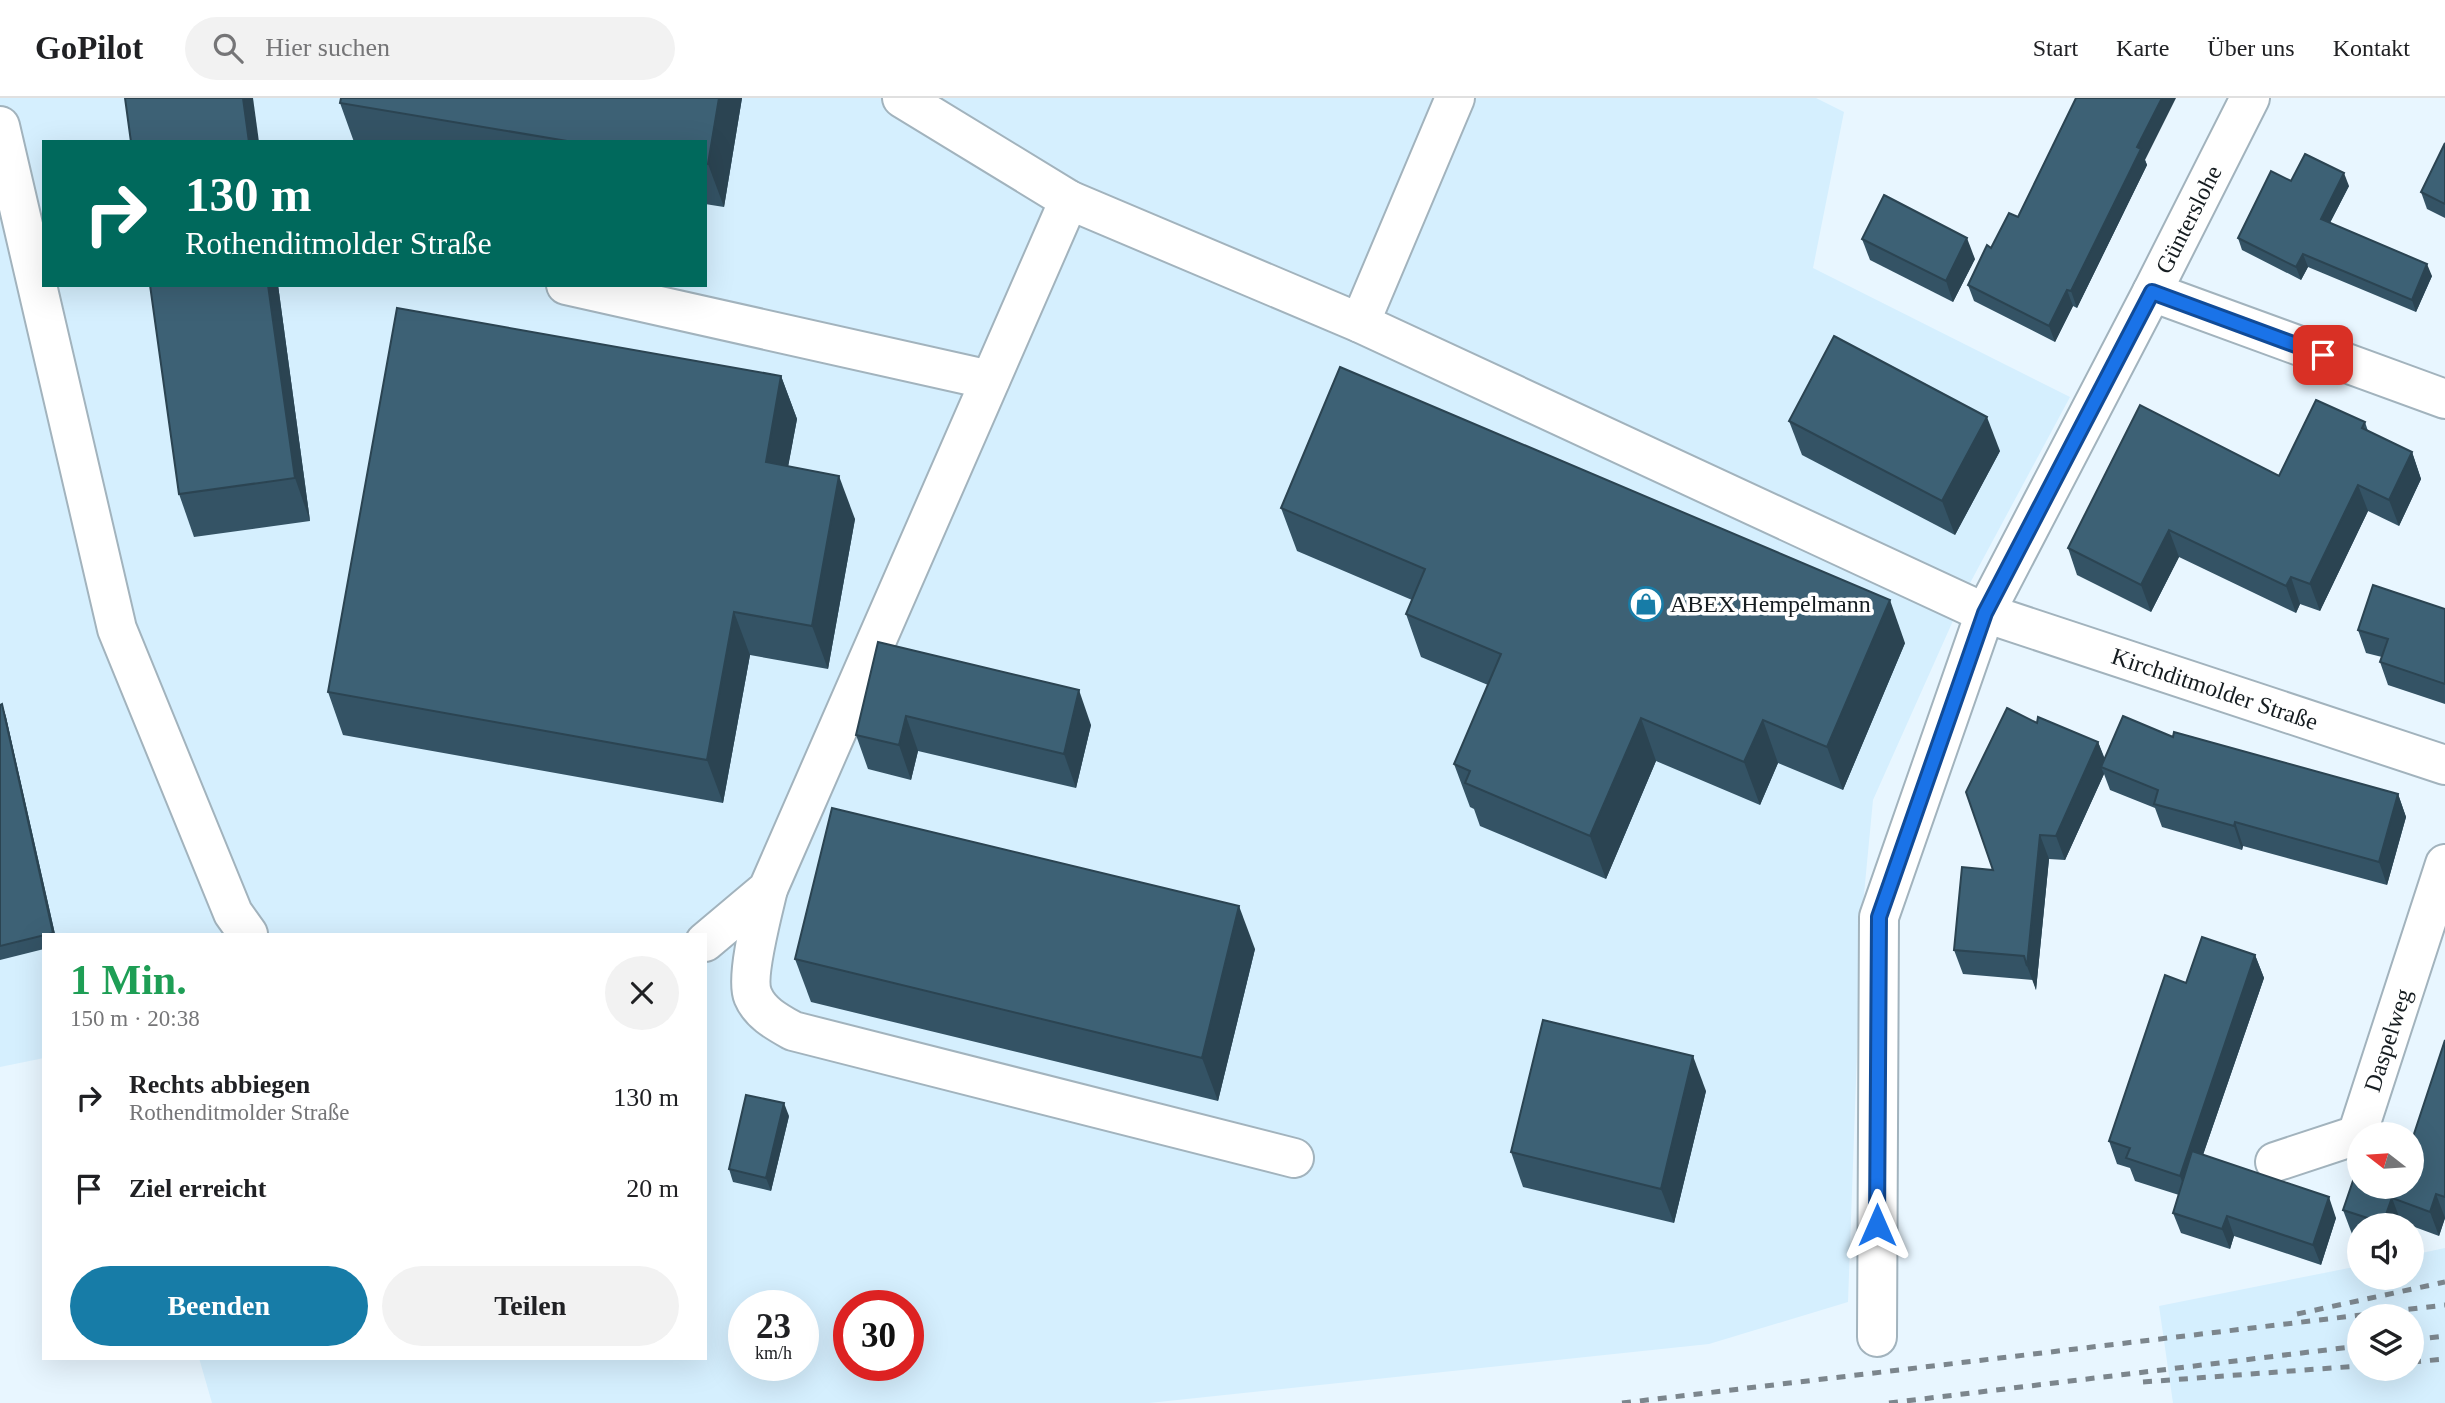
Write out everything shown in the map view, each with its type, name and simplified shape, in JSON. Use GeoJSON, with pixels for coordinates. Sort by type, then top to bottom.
{"type":"FeatureCollection","features":[{"type":"Feature","properties":{"kind":"street","name":"Kirchditmolder Straße"},"geometry":{"type":"LineString","coordinates":[[902,98],[1069,200],[1360,323],[1985,613],[2445,765]]}},
{"type":"Feature","properties":{"kind":"street"},"geometry":{"type":"LineString","coordinates":[[1360,323],[1455,98]]}},
{"type":"Feature","properties":{"kind":"street","name":"Günterslohe"},"geometry":{"type":"LineString","coordinates":[[1877,1337],[1879,917],[1985,613],[2250,98]]}},
{"type":"Feature","properties":{"kind":"street"},"geometry":{"type":"LineString","coordinates":[[0,126],[117,629],[233,913],[247,933]]}},
{"type":"Feature","properties":{"kind":"street"},"geometry":{"type":"LineString","coordinates":[[1069,200],[768,889],[753,962],[752,995],[770,1019],[793,1031],[1294,1158]]}},
{"type":"Feature","properties":{"kind":"street"},"geometry":{"type":"LineString","coordinates":[[575,287],[990,380]]}},
{"type":"Feature","properties":{"kind":"street"},"geometry":{"type":"LineString","coordinates":[[2152,292],[2445,399]]}},
{"type":"Feature","properties":{"kind":"street","name":"Daspelweg"},"geometry":{"type":"LineString","coordinates":[[2275,1162],[2357,1135],[2445,864]]}},
{"type":"Feature","properties":{"kind":"street"},"geometry":{"type":"LineString","coordinates":[[707,940],[768,889]]}},
{"type":"Feature","properties":{"kind":"shaded area"},"geometry":{"type":"Polygon","coordinates":[[[0,98],[1816,98],[1844,112],[1813,268],[2070,397],[1969,585],[1873,800],[1862,915],[1848,1302],[1709,1344],[1149,1403],[212,1403],[200,1360],[707,1360],[707,933],[42,933],[42,1058],[0,1067],[0,98]]]}},
{"type":"Feature","properties":{"kind":"shaded area"},"geometry":{"type":"Polygon","coordinates":[[[2445,1248],[2445,1403],[2173,1403],[2159,1306],[2347,1268],[2347,1290],[2424,1290],[2424,1252],[2445,1248]]]}},
{"type":"Feature","properties":{"kind":"building"},"geometry":{"type":"Polygon","coordinates":[[[125,98],[243,98],[249,140],[131,140],[125,98]]]}},
{"type":"Feature","properties":{"kind":"building"},"geometry":{"type":"Polygon","coordinates":[[[341,98],[719,98],[708,164],[707,140],[561,140],[340,103],[341,98]]]}},
{"type":"Feature","properties":{"kind":"building"},"geometry":{"type":"Polygon","coordinates":[[[2076,98],[2162,98],[2137,147],[2141,149],[2071,291],[2067,290],[2049,326],[1968,285],[1987,245],[1991,248],[2009,213],[2018,217],[2076,98]]]}},
{"type":"Feature","properties":{"kind":"building"},"geometry":{"type":"Polygon","coordinates":[[[2445,143],[2445,204],[2421,192],[2445,143]]]}},
{"type":"Feature","properties":{"kind":"building"},"geometry":{"type":"Polygon","coordinates":[[[2305,154],[2344,173],[2321,219],[2427,264],[2412,300],[2303,254],[2296,267],[2238,238],[2271,171],[2291,181],[2305,154]]]}},
{"type":"Feature","properties":{"kind":"building"},"geometry":{"type":"Polygon","coordinates":[[[1884,195],[1967,238],[1946,281],[1862,239],[1884,195]]]}},
{"type":"Feature","properties":{"kind":"building"},"geometry":{"type":"Polygon","coordinates":[[[150,287],[268,287],[295,478],[179,494],[150,287]]]}},
{"type":"Feature","properties":{"kind":"building"},"geometry":{"type":"Polygon","coordinates":[[[397,308],[781,376],[766,462],[839,476],[812,626],[734,612],[707,760],[328,692],[397,308]]]}},
{"type":"Feature","properties":{"kind":"building"},"geometry":{"type":"Polygon","coordinates":[[[1834,336],[1987,417],[1942,501],[1789,421],[1834,336]]]}},
{"type":"Feature","properties":{"kind":"building"},"geometry":{"type":"Polygon","coordinates":[[[1340,367],[1890,600],[1827,747],[1763,720],[1744,762],[1641,718],[1590,836],[1465,783],[1470,771],[1454,764],[1501,654],[1406,614],[1425,569],[1281,508],[1340,367]]]}},
{"type":"Feature","properties":{"kind":"building"},"geometry":{"type":"Polygon","coordinates":[[[2316,400],[2365,422],[2362,428],[2412,452],[2389,500],[2358,485],[2310,584],[2291,577],[2286,586],[2169,530],[2141,585],[2068,548],[2140,405],[2279,476],[2316,400]]]}},
{"type":"Feature","properties":{"kind":"building"},"geometry":{"type":"Polygon","coordinates":[[[2373,585],[2445,609],[2445,684],[2380,662],[2388,639],[2358,630],[2373,585]]]}},
{"type":"Feature","properties":{"kind":"building"},"geometry":{"type":"Polygon","coordinates":[[[878,642],[1079,690],[1064,754],[906,716],[899,745],[856,735],[878,642]]]}},
{"type":"Feature","properties":{"kind":"building"},"geometry":{"type":"Polygon","coordinates":[[[2,704],[53,933],[42,933],[42,936],[0,946],[2,704]]]}},
{"type":"Feature","properties":{"kind":"building"},"geometry":{"type":"Polygon","coordinates":[[[2007,708],[2037,723],[2038,717],[2098,742],[2056,836],[2040,835],[2027,966],[2024,956],[1954,950],[1962,867],[1993,870],[1966,792],[2007,708]]]}},
{"type":"Feature","properties":{"kind":"building"},"geometry":{"type":"Polygon","coordinates":[[[2123,716],[2173,737],[2174,732],[2398,794],[2379,862],[2235,822],[2234,826],[2154,804],[2158,790],[2101,767],[2123,716]]]}},
{"type":"Feature","properties":{"kind":"building"},"geometry":{"type":"Polygon","coordinates":[[[832,808],[1239,906],[1202,1058],[795,959],[832,808]]]}},
{"type":"Feature","properties":{"kind":"building"},"geometry":{"type":"Polygon","coordinates":[[[2202,937],[2255,955],[2180,1176],[2126,1158],[2130,1148],[2109,1141],[2165,975],[2186,983],[2202,937]]]}},
{"type":"Feature","properties":{"kind":"building"},"geometry":{"type":"Polygon","coordinates":[[[1543,1020],[1693,1056],[1661,1189],[1511,1152],[1543,1020]]]}},
{"type":"Feature","properties":{"kind":"building"},"geometry":{"type":"Polygon","coordinates":[[[2445,1040],[2445,1197],[2436,1194],[2430,1212],[2395,1199],[2424,1199],[2424,1122],[2418,1122],[2445,1040]]]}},
{"type":"Feature","properties":{"kind":"building"},"geometry":{"type":"Polygon","coordinates":[[[746,1095],[784,1103],[766,1178],[729,1169],[746,1095]]]}},
{"type":"Feature","properties":{"kind":"building"},"geometry":{"type":"Polygon","coordinates":[[[2192,1151],[2329,1197],[2313,1245],[2227,1216],[2222,1229],[2173,1213],[2192,1151]]]}},
{"type":"Feature","properties":{"kind":"building"},"geometry":{"type":"Polygon","coordinates":[[[2347,1198],[2391,1199],[2387,1213],[2352,1213],[2343,1210],[2347,1198]]]}},
{"type":"Feature","properties":{"kind":"railway"},"geometry":{"type":"LineString","coordinates":[[2297,1314],[2445,1282]]}},
{"type":"Feature","properties":{"kind":"railway"},"geometry":{"type":"LineString","coordinates":[[1622,1403],[2445,1305]]}},
{"type":"Feature","properties":{"kind":"railway"},"geometry":{"type":"LineString","coordinates":[[2424,1339],[2445,1336]]}},
{"type":"Feature","properties":{"kind":"railway"},"geometry":{"type":"LineString","coordinates":[[1889,1403],[2347,1347]]}},
{"type":"Feature","properties":{"kind":"railway"},"geometry":{"type":"LineString","coordinates":[[2424,1361],[2445,1359]]}},
{"type":"Feature","properties":{"kind":"railway"},"geometry":{"type":"LineString","coordinates":[[2143,1382],[2347,1367]]}},
{"type":"Feature","properties":{"kind":"place","name":"ABEX Hempelmann"},"geometry":{"type":"Point","coordinates":[1646,604]}},
{"type":"Feature","properties":{"kind":"route"},"geometry":{"type":"LineString","coordinates":[[1877,1225],[1879,917],[1985,613],[2152,292],[2323,355]]}}]}
